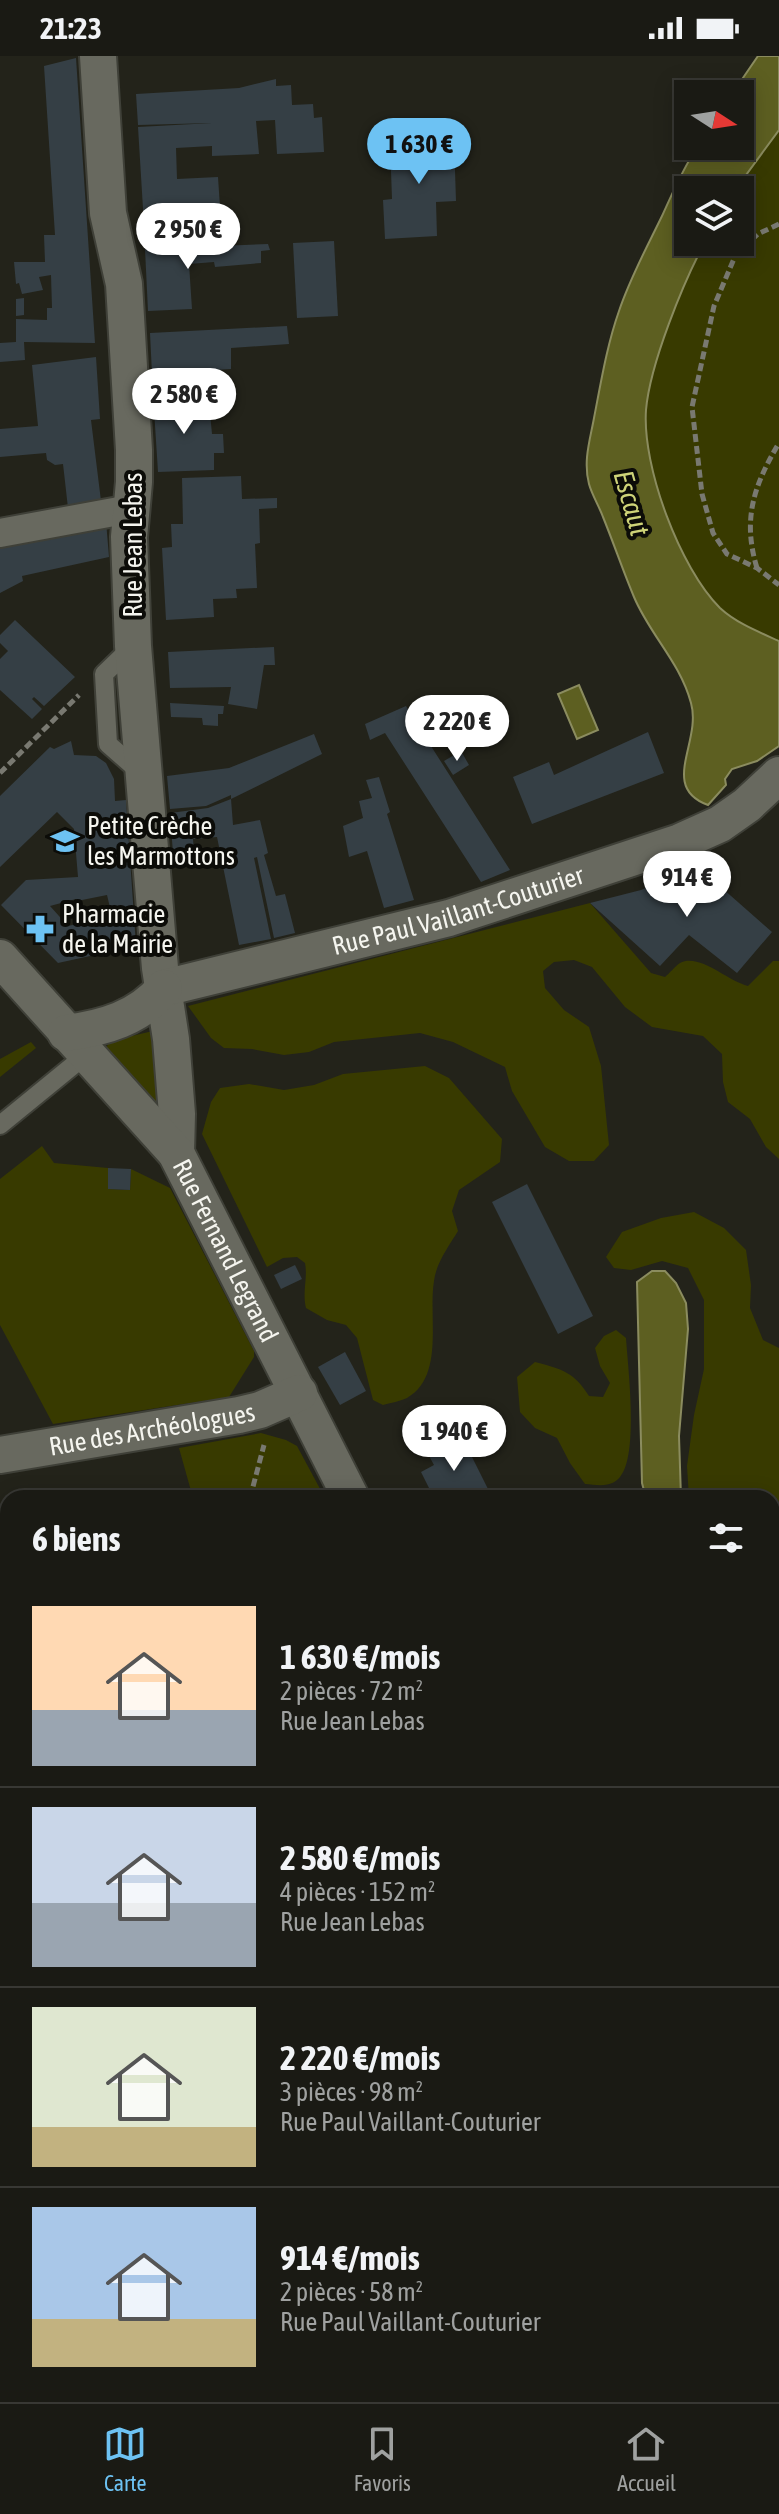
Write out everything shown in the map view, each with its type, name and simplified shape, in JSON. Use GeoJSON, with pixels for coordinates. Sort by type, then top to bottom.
{"type":"FeatureCollection","features":[{"type":"Feature","properties":{"kind":"street","name":"Rue Jean Lebas"},"geometry":{"type":"LineString","coordinates":[[98,56],[108,213],[124,284],[134,450],[129,537],[133,646],[164,988]]}},
{"type":"Feature","properties":{"kind":"street"},"geometry":{"type":"LineString","coordinates":[[0,533],[130,509]]}},
{"type":"Feature","properties":{"kind":"street","name":"Rue Paul Vaillant-Couturier"},"geometry":{"type":"LineString","coordinates":[[164,988],[449,918],[665,847],[705,833],[720,824],[747,805],[779,775]]}},
{"type":"Feature","properties":{"kind":"street"},"geometry":{"type":"LineString","coordinates":[[0,958],[176,1153]]}},
{"type":"Feature","properties":{"kind":"street"},"geometry":{"type":"LineString","coordinates":[[76,1044],[89,1030],[142,1010],[164,988]]}},
{"type":"Feature","properties":{"kind":"street","name":"Rue Fernand Legrand"},"geometry":{"type":"LineString","coordinates":[[164,988],[177,1114],[176,1153],[347,1490]]}},
{"type":"Feature","properties":{"kind":"street","name":"Rue des Archéologues"},"geometry":{"type":"LineString","coordinates":[[0,1455],[260,1410],[299,1393]]}},
{"type":"Feature","properties":{"kind":"lane"},"geometry":{"type":"LineString","coordinates":[[0,1125],[76,1044]]}},
{"type":"Feature","properties":{"kind":"path"},"geometry":{"type":"LineString","coordinates":[[779,224],[747,241],[736,254],[714,306],[692,407],[708,520],[727,554],[757,568],[779,585]]}},
{"type":"Feature","properties":{"kind":"path"},"geometry":{"type":"LineString","coordinates":[[757,568],[751,528],[752,500],[755,488],[779,443]]}},
{"type":"Feature","properties":{"kind":"path"},"geometry":{"type":"LineString","coordinates":[[0,773],[85,689]]}},
{"type":"Feature","properties":{"kind":"path"},"geometry":{"type":"LineString","coordinates":[[252,1490],[267,1435],[260,1410]]}},
{"type":"Feature","properties":{"kind":"shaded area"},"geometry":{"type":"Polygon","coordinates":[[[779,130],[779,641],[741,623],[720,608],[705,590],[666,515],[646,433],[646,410],[654,370],[698,256],[754,256],[754,176],[745,176],[779,130]]]}},
{"type":"Feature","properties":{"kind":"shaded area"},"geometry":{"type":"Polygon","coordinates":[[[590,903],[651,973],[665,977],[680,963],[696,962],[748,986],[773,961],[779,961],[779,1159],[766,1147],[750,1119],[728,1102],[723,1082],[722,1054],[703,1036],[652,1027],[625,1007],[592,967],[574,960],[554,962],[543,971],[545,988],[564,1010],[589,1027],[601,1066],[609,1145],[594,1161],[569,1161],[545,1147],[512,1091],[505,1067],[453,1042],[420,1033],[334,1042],[309,1052],[284,1055],[224,1048],[211,1038],[188,1006],[590,903]]]}},
{"type":"Feature","properties":{"kind":"shaded area"},"geometry":{"type":"Polygon","coordinates":[[[153,1031],[168,1117],[104,1051],[110,1041],[153,1031]]]}},
{"type":"Feature","properties":{"kind":"shaded area"},"geometry":{"type":"Polygon","coordinates":[[[31,1042],[36,1048],[0,1077],[0,1059],[31,1042]]]}},
{"type":"Feature","properties":{"kind":"shaded area"},"geometry":{"type":"Polygon","coordinates":[[[425,1066],[449,1078],[502,1139],[500,1162],[459,1190],[452,1211],[458,1231],[435,1274],[431,1361],[426,1376],[419,1388],[407,1398],[383,1405],[373,1400],[357,1338],[346,1325],[327,1320],[306,1308],[305,1263],[297,1257],[283,1258],[267,1267],[202,1134],[211,1102],[220,1088],[249,1084],[284,1090],[314,1085],[343,1074],[425,1066]]]}},
{"type":"Feature","properties":{"kind":"shaded area"},"geometry":{"type":"Polygon","coordinates":[[[42,1146],[54,1163],[108,1168],[108,1189],[130,1190],[131,1169],[170,1188],[254,1351],[254,1357],[229,1397],[53,1424],[0,1325],[0,1179],[42,1146]]]}},
{"type":"Feature","properties":{"kind":"shaded area"},"geometry":{"type":"Polygon","coordinates":[[[694,1212],[724,1228],[746,1250],[751,1285],[750,1308],[763,1340],[779,1348],[779,1490],[688,1490],[687,1466],[704,1369],[704,1300],[688,1268],[662,1261],[631,1270],[614,1268],[606,1257],[622,1232],[661,1218],[694,1212]]]}},
{"type":"Feature","properties":{"kind":"shaded area"},"geometry":{"type":"Polygon","coordinates":[[[616,1330],[626,1338],[631,1431],[626,1466],[613,1483],[585,1484],[557,1438],[535,1428],[520,1412],[517,1377],[535,1362],[566,1373],[589,1396],[603,1397],[610,1383],[600,1366],[595,1348],[604,1336],[616,1330]]]}},
{"type":"Feature","properties":{"kind":"shaded area"},"geometry":{"type":"Polygon","coordinates":[[[261,1433],[286,1440],[297,1446],[321,1490],[191,1490],[179,1448],[261,1433]]]}},
{"type":"Feature","properties":{"kind":"water"},"geometry":{"type":"Polygon","coordinates":[[[758,56],[779,56],[779,130],[745,176],[680,176],[690,160],[754,160],[754,80],[742,80],[758,56]]]}},
{"type":"Feature","properties":{"kind":"water","name":"Escaut"},"geometry":{"type":"Polygon","coordinates":[[[674,189],[674,256],[698,256],[669,324],[649,391],[646,433],[650,459],[666,515],[705,590],[726,613],[779,641],[779,746],[757,761],[732,769],[725,779],[726,785],[708,805],[694,797],[686,787],[685,762],[693,718],[686,688],[634,597],[587,475],[589,442],[608,350],[628,287],[674,189]]]}},
{"type":"Feature","properties":{"kind":"water"},"geometry":{"type":"Polygon","coordinates":[[[579,685],[598,730],[577,739],[558,694],[579,685]]]}},
{"type":"Feature","properties":{"kind":"water"},"geometry":{"type":"Polygon","coordinates":[[[652,1271],[665,1271],[676,1283],[686,1303],[688,1329],[679,1436],[681,1490],[644,1490],[642,1483],[637,1282],[652,1271]]]}},
{"type":"Feature","properties":{"kind":"building"},"geometry":{"type":"Polygon","coordinates":[[[76,58],[95,343],[24,342],[25,360],[0,362],[0,343],[16,342],[16,319],[47,320],[47,308],[52,308],[51,275],[39,277],[43,290],[22,294],[19,283],[16,284],[14,262],[45,262],[44,235],[55,235],[44,66],[76,58]]]}},
{"type":"Feature","properties":{"kind":"building"},"geometry":{"type":"Polygon","coordinates":[[[276,79],[276,86],[291,85],[292,105],[313,104],[314,118],[322,117],[324,152],[277,154],[275,120],[256,121],[259,154],[212,156],[212,146],[176,148],[177,179],[218,177],[220,207],[212,215],[202,215],[201,223],[144,225],[138,127],[212,123],[138,125],[136,94],[239,88],[276,79]]]}},
{"type":"Feature","properties":{"kind":"building"},"geometry":{"type":"Polygon","coordinates":[[[433,135],[434,141],[454,140],[456,201],[436,202],[437,236],[385,239],[383,200],[392,199],[390,143],[414,142],[414,136],[433,135]]]}},
{"type":"Feature","properties":{"kind":"building"},"geometry":{"type":"Polygon","coordinates":[[[334,241],[338,316],[297,318],[293,243],[334,241]]]}},
{"type":"Feature","properties":{"kind":"building"},"geometry":{"type":"Polygon","coordinates":[[[268,244],[270,250],[261,251],[261,263],[215,267],[214,262],[189,264],[192,309],[148,311],[145,249],[268,244]]]}},
{"type":"Feature","properties":{"kind":"building"},"geometry":{"type":"Polygon","coordinates":[[[24,298],[24,315],[16,316],[16,299],[24,298]]]}},
{"type":"Feature","properties":{"kind":"building"},"geometry":{"type":"Polygon","coordinates":[[[287,326],[289,344],[231,348],[231,369],[152,374],[150,333],[287,326]]]}},
{"type":"Feature","properties":{"kind":"building"},"geometry":{"type":"Polygon","coordinates":[[[96,357],[100,419],[91,420],[101,501],[68,508],[63,464],[55,465],[47,460],[46,453],[0,457],[0,429],[38,426],[32,365],[96,357]]]}},
{"type":"Feature","properties":{"kind":"building"},"geometry":{"type":"Polygon","coordinates":[[[187,392],[188,414],[210,413],[212,434],[223,434],[224,453],[214,453],[214,470],[158,472],[153,394],[187,392]]]}},
{"type":"Feature","properties":{"kind":"building"},"geometry":{"type":"Polygon","coordinates":[[[241,476],[242,499],[277,498],[277,508],[259,509],[260,543],[255,544],[257,588],[236,589],[237,598],[213,599],[214,617],[166,620],[162,548],[172,547],[171,524],[183,524],[182,478],[241,476]]]}},
{"type":"Feature","properties":{"kind":"building"},"geometry":{"type":"Polygon","coordinates":[[[106,521],[109,557],[22,576],[23,581],[0,593],[0,545],[106,521]]]}},
{"type":"Feature","properties":{"kind":"building"},"geometry":{"type":"Polygon","coordinates":[[[15,620],[75,677],[44,706],[34,697],[32,699],[42,709],[32,719],[0,690],[0,659],[8,651],[0,643],[0,635],[15,620]]]}},
{"type":"Feature","properties":{"kind":"building"},"geometry":{"type":"Polygon","coordinates":[[[274,647],[275,665],[264,665],[257,709],[228,704],[231,687],[170,688],[168,652],[274,647]]]}},
{"type":"Feature","properties":{"kind":"building"},"geometry":{"type":"Polygon","coordinates":[[[170,703],[224,706],[223,714],[218,714],[218,726],[203,725],[202,718],[171,717],[170,703]]]}},
{"type":"Feature","properties":{"kind":"building"},"geometry":{"type":"Polygon","coordinates":[[[406,706],[510,870],[481,882],[385,733],[370,740],[365,724],[406,706]]]}},
{"type":"Feature","properties":{"kind":"building"},"geometry":{"type":"Polygon","coordinates":[[[648,732],[664,773],[532,824],[513,777],[549,762],[554,775],[648,732]]]}},
{"type":"Feature","properties":{"kind":"building"},"geometry":{"type":"Polygon","coordinates":[[[314,734],[322,754],[231,799],[231,795],[206,806],[170,809],[167,776],[229,768],[314,734]]]}},
{"type":"Feature","properties":{"kind":"building"},"geometry":{"type":"Polygon","coordinates":[[[71,741],[74,755],[96,756],[106,763],[114,779],[115,801],[126,800],[136,946],[58,963],[1,905],[26,880],[78,877],[74,829],[57,812],[0,867],[0,796],[50,747],[54,749],[71,741]],[[107,895],[50,906],[68,926],[112,916],[107,895]]]}},
{"type":"Feature","properties":{"kind":"building"},"geometry":{"type":"Polygon","coordinates":[[[461,751],[469,765],[453,775],[444,761],[461,751]]]}},
{"type":"Feature","properties":{"kind":"building"},"geometry":{"type":"Polygon","coordinates":[[[379,777],[390,812],[387,814],[414,900],[384,908],[367,851],[349,857],[343,826],[363,818],[359,801],[372,798],[366,780],[379,777]]]}},
{"type":"Feature","properties":{"kind":"building"},"geometry":{"type":"Polygon","coordinates":[[[231,799],[233,825],[260,820],[268,853],[264,855],[276,896],[285,894],[295,933],[274,938],[257,857],[254,858],[271,939],[239,945],[217,837],[193,839],[195,866],[174,867],[170,813],[208,808],[231,799]]]}},
{"type":"Feature","properties":{"kind":"building"},"geometry":{"type":"Polygon","coordinates":[[[697,866],[772,932],[737,973],[689,935],[660,966],[590,903],[641,890],[697,866]]]}},
{"type":"Feature","properties":{"kind":"building"},"geometry":{"type":"Polygon","coordinates":[[[108,1168],[131,1169],[130,1190],[108,1189],[108,1168]]]}},
{"type":"Feature","properties":{"kind":"building"},"geometry":{"type":"Polygon","coordinates":[[[527,1184],[593,1316],[558,1334],[492,1202],[527,1184]]]}},
{"type":"Feature","properties":{"kind":"building"},"geometry":{"type":"Polygon","coordinates":[[[295,1265],[302,1279],[281,1289],[274,1275],[295,1265]]]}},
{"type":"Feature","properties":{"kind":"building"},"geometry":{"type":"Polygon","coordinates":[[[345,1352],[366,1391],[340,1405],[318,1367],[345,1352]]]}},
{"type":"Feature","properties":{"kind":"building"},"geometry":{"type":"Polygon","coordinates":[[[462,1437],[488,1490],[430,1490],[421,1472],[434,1465],[428,1454],[462,1437]]]}},
{"type":"Feature","properties":{"kind":"place","name":"Petite Crèche les Marmottons"},"geometry":{"type":"Point","coordinates":[65,841]}},
{"type":"Feature","properties":{"kind":"place","name":"Pharmacie de la Mairie"},"geometry":{"type":"Point","coordinates":[40,929]}}]}
